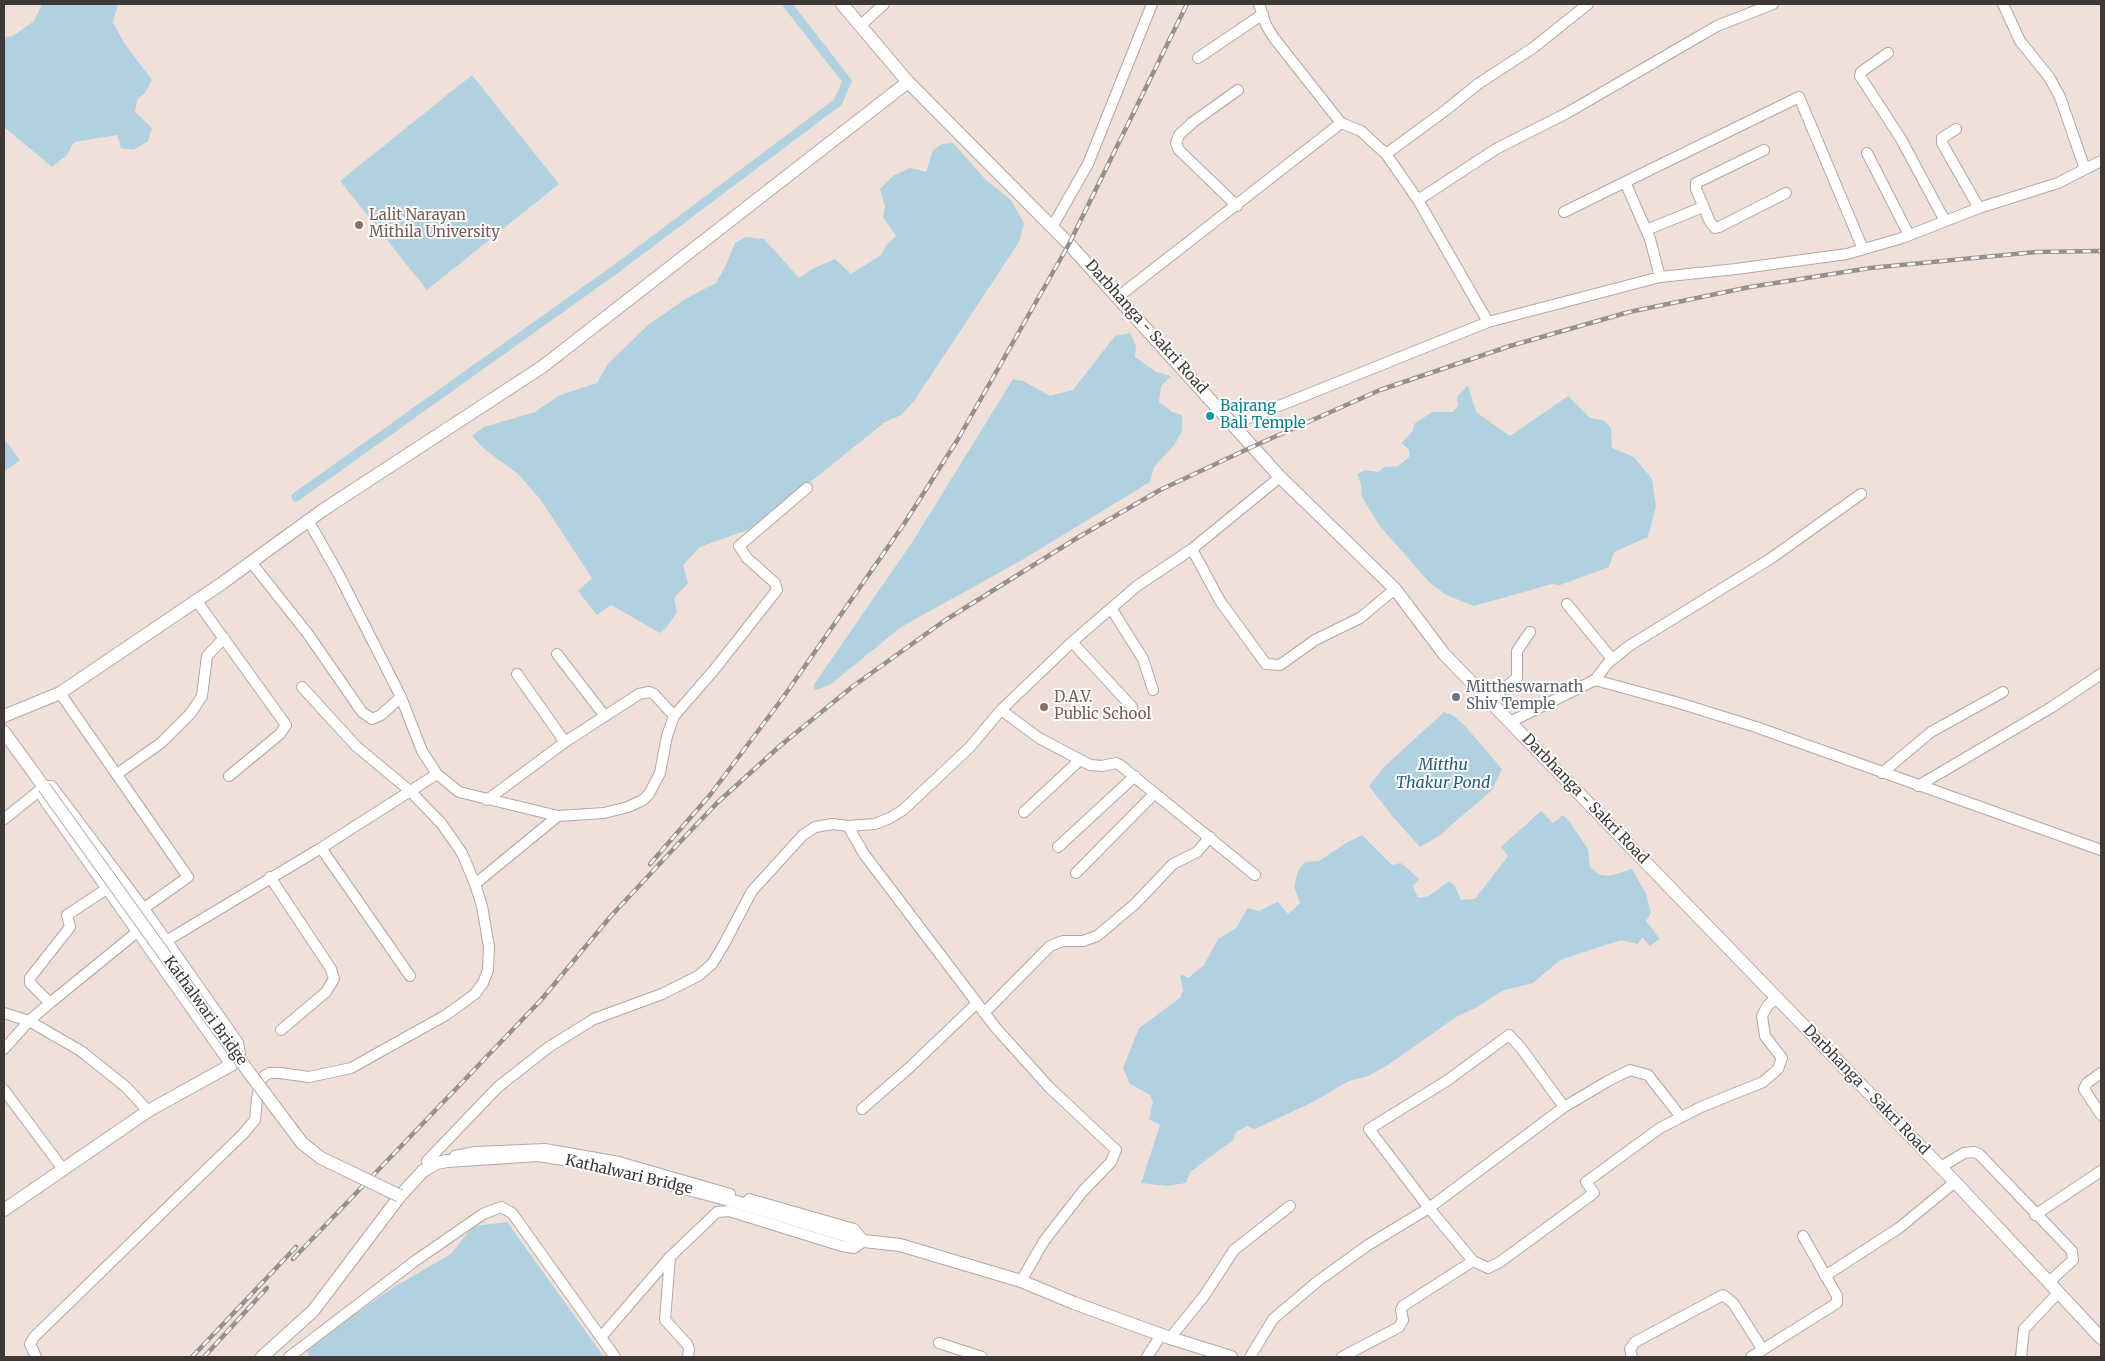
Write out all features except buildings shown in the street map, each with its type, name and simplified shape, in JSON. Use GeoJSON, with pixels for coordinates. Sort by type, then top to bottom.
{"type":"FeatureCollection","features":[{"type":"Feature","properties":{"kind":"main road","name":"Darbhanga - Sakri Road"},"geometry":{"type":"LineString","coordinates":[[842,4],[908,82],[1052,227],[1118,297],[1280,477],[1395,589],[1444,654],[1941,1167],[2101,1338]]}},
{"type":"Feature","properties":{"kind":"main road"},"geometry":{"type":"LineString","coordinates":[[4,716],[60,692],[252,562],[308,520],[542,368],[908,82]]}},
{"type":"Feature","properties":{"kind":"main road","name":"Kathalwari Bridge"},"geometry":{"type":"LineString","coordinates":[[4,732],[42,789],[298,1138],[321,1158],[400,1196]]}},
{"type":"Feature","properties":{"kind":"main road"},"geometry":{"type":"LineString","coordinates":[[4,1210],[148,1111],[231,1065],[239,1054],[237,1043],[143,909],[51,786],[42,789]]}},
{"type":"Feature","properties":{"kind":"main road","name":"Kathalwari Bridge"},"geometry":{"type":"LineString","coordinates":[[262,1357],[313,1311],[418,1175],[437,1163],[538,1155],[600,1165],[740,1203],[864,1241],[900,1245],[1021,1281],[1074,1303],[1165,1336],[1231,1357]]}},
{"type":"Feature","properties":{"kind":"street"},"geometry":{"type":"LineString","coordinates":[[860,26],[884,4]]}},
{"type":"Feature","properties":{"kind":"street"},"geometry":{"type":"LineString","coordinates":[[1052,227],[1088,164],[1152,4]]}},
{"type":"Feature","properties":{"kind":"street"},"geometry":{"type":"LineString","coordinates":[[1259,4],[1274,38],[1341,123],[1361,132],[1386,154],[1418,200],[1488,322]]}},
{"type":"Feature","properties":{"kind":"street"},"geometry":{"type":"LineString","coordinates":[[1386,154],[1478,84],[1533,48],[1588,4]]}},
{"type":"Feature","properties":{"kind":"street"},"geometry":{"type":"LineString","coordinates":[[1418,200],[1496,149],[1567,113],[1716,26],[1773,4]]}},
{"type":"Feature","properties":{"kind":"street"},"geometry":{"type":"LineString","coordinates":[[2003,4],[2020,41],[2049,77],[2060,97],[2085,168]]}},
{"type":"Feature","properties":{"kind":"street"},"geometry":{"type":"LineString","coordinates":[[1198,58],[1263,14]]}},
{"type":"Feature","properties":{"kind":"street"},"geometry":{"type":"LineString","coordinates":[[1888,53],[1861,72],[1860,76],[1901,139],[1945,221]]}},
{"type":"Feature","properties":{"kind":"street"},"geometry":{"type":"LineString","coordinates":[[1237,206],[1179,150],[1176,143],[1179,135],[1193,122],[1238,90]]}},
{"type":"Feature","properties":{"kind":"street"},"geometry":{"type":"LineString","coordinates":[[1564,212],[1799,98],[1863,249]]}},
{"type":"Feature","properties":{"kind":"street"},"geometry":{"type":"LineString","coordinates":[[1118,297],[1341,123]]}},
{"type":"Feature","properties":{"kind":"street"},"geometry":{"type":"LineString","coordinates":[[1956,129],[1942,138],[1942,143],[1979,208]]}},
{"type":"Feature","properties":{"kind":"street"},"geometry":{"type":"LineString","coordinates":[[1764,150],[1696,183],[1696,189],[1712,225],[1716,228],[1786,193]]}},
{"type":"Feature","properties":{"kind":"street"},"geometry":{"type":"LineString","coordinates":[[1867,153],[1909,235]]}},
{"type":"Feature","properties":{"kind":"street"},"geometry":{"type":"LineString","coordinates":[[1234,424],[1488,322],[1660,276],[1818,258],[1863,249],[1909,235],[1979,208],[2058,184],[2101,161]]}},
{"type":"Feature","properties":{"kind":"street"},"geometry":{"type":"LineString","coordinates":[[1625,182],[1646,230],[1660,276]]}},
{"type":"Feature","properties":{"kind":"street"},"geometry":{"type":"LineString","coordinates":[[1646,230],[1703,207]]}},
{"type":"Feature","properties":{"kind":"street"},"geometry":{"type":"LineString","coordinates":[[602,1336],[670,1257],[712,1216],[722,1210],[842,1246],[854,1248],[864,1241],[854,1230],[619,1162],[545,1149],[475,1152],[427,1161],[498,1087],[549,1047],[594,1019],[662,994],[698,976],[712,964],[720,952],[752,891],[785,852],[803,835],[815,827],[833,824],[848,826],[875,824],[903,810],[970,747],[1001,710],[1072,642],[1138,586],[1192,549],[1280,477]]}},
{"type":"Feature","properties":{"kind":"street"},"geometry":{"type":"LineString","coordinates":[[308,520],[339,575],[401,697],[422,751],[437,774],[460,792],[558,816],[604,813],[628,807],[643,800],[655,784],[660,773],[668,730],[674,716],[714,670],[777,590],[775,583],[741,552],[740,544],[807,488]]}},
{"type":"Feature","properties":{"kind":"street"},"geometry":{"type":"LineString","coordinates":[[1510,722],[1595,680],[1612,659],[1629,646],[1770,559],[1861,494]]}},
{"type":"Feature","properties":{"kind":"street"},"geometry":{"type":"LineString","coordinates":[[1192,549],[1220,601],[1266,664],[1280,665],[1315,640],[1360,618],[1395,589]]}},
{"type":"Feature","properties":{"kind":"street"},"geometry":{"type":"LineString","coordinates":[[252,562],[308,634],[362,712],[372,719],[401,697]]}},
{"type":"Feature","properties":{"kind":"street"},"geometry":{"type":"LineString","coordinates":[[196,600],[286,725],[280,734],[229,776]]}},
{"type":"Feature","properties":{"kind":"street"},"geometry":{"type":"LineString","coordinates":[[1567,604],[1612,659]]}},
{"type":"Feature","properties":{"kind":"street"},"geometry":{"type":"LineString","coordinates":[[1111,608],[1143,659],[1153,690]]}},
{"type":"Feature","properties":{"kind":"street"},"geometry":{"type":"LineString","coordinates":[[1489,700],[1516,678],[1517,651],[1530,632]]}},
{"type":"Feature","properties":{"kind":"street"},"geometry":{"type":"LineString","coordinates":[[117,774],[161,743],[191,713],[202,696],[207,656],[224,638]]}},
{"type":"Feature","properties":{"kind":"street"},"geometry":{"type":"LineString","coordinates":[[1072,642],[1132,707]]}},
{"type":"Feature","properties":{"kind":"street"},"geometry":{"type":"LineString","coordinates":[[557,654],[604,715]]}},
{"type":"Feature","properties":{"kind":"street"},"geometry":{"type":"LineString","coordinates":[[517,674],[565,742]]}},
{"type":"Feature","properties":{"kind":"street"},"geometry":{"type":"LineString","coordinates":[[1918,786],[2052,707],[2101,674]]}},
{"type":"Feature","properties":{"kind":"street"},"geometry":{"type":"LineString","coordinates":[[1595,680],[1679,702],[1739,722],[2101,850]]}},
{"type":"Feature","properties":{"kind":"street"},"geometry":{"type":"LineString","coordinates":[[36,1357],[30,1344],[34,1337],[243,1134],[255,1120],[257,1098],[261,1080],[264,1076],[280,1073],[309,1077],[351,1068],[409,1038],[476,994],[488,970],[489,947],[476,884],[462,853],[441,823],[410,791],[356,746],[302,687]]}},
{"type":"Feature","properties":{"kind":"street"},"geometry":{"type":"LineString","coordinates":[[60,692],[188,877],[143,909]]}},
{"type":"Feature","properties":{"kind":"street"},"geometry":{"type":"LineString","coordinates":[[487,800],[565,742],[639,694],[649,692],[674,716]]}},
{"type":"Feature","properties":{"kind":"street"},"geometry":{"type":"LineString","coordinates":[[1882,773],[1931,732],[2003,692]]}},
{"type":"Feature","properties":{"kind":"street"},"geometry":{"type":"LineString","coordinates":[[1001,710],[1039,738],[1080,760],[1097,766],[1116,763],[1255,875]]}},
{"type":"Feature","properties":{"kind":"street"},"geometry":{"type":"LineString","coordinates":[[1024,812],[1080,760]]}},
{"type":"Feature","properties":{"kind":"street"},"geometry":{"type":"LineString","coordinates":[[166,941],[321,848],[437,774]]}},
{"type":"Feature","properties":{"kind":"street"},"geometry":{"type":"LineString","coordinates":[[1058,846],[1134,776]]}},
{"type":"Feature","properties":{"kind":"street"},"geometry":{"type":"LineString","coordinates":[[4,820],[42,789],[137,932],[231,1065]]}},
{"type":"Feature","properties":{"kind":"street"},"geometry":{"type":"LineString","coordinates":[[1076,873],[1155,793]]}},
{"type":"Feature","properties":{"kind":"street"},"geometry":{"type":"LineString","coordinates":[[476,884],[558,816]]}},
{"type":"Feature","properties":{"kind":"street"},"geometry":{"type":"LineString","coordinates":[[848,826],[864,854],[1005,1039],[1050,1087],[1113,1145],[1116,1153],[1044,1241],[1021,1281]]}},
{"type":"Feature","properties":{"kind":"street"},"geometry":{"type":"LineString","coordinates":[[984,1013],[1050,946],[1063,941],[1083,941],[1097,936],[1135,904],[1173,864],[1197,852],[1210,837]]}},
{"type":"Feature","properties":{"kind":"street"},"geometry":{"type":"LineString","coordinates":[[321,848],[410,976]]}},
{"type":"Feature","properties":{"kind":"street"},"geometry":{"type":"LineString","coordinates":[[270,877],[331,969],[334,980],[326,992],[282,1030]]}},
{"type":"Feature","properties":{"kind":"street"},"geometry":{"type":"LineString","coordinates":[[50,1003],[30,983],[30,978],[71,926],[67,915],[108,888]]}},
{"type":"Feature","properties":{"kind":"street"},"geometry":{"type":"LineString","coordinates":[[4,1049],[29,1021],[137,932]]}},
{"type":"Feature","properties":{"kind":"street"},"geometry":{"type":"LineString","coordinates":[[1564,1107],[1521,1048],[1509,1035],[1448,1080],[1369,1129],[1429,1208],[1473,1260],[1478,1265],[1488,1268],[1500,1262],[1594,1193],[1586,1182],[1660,1128],[1763,1082],[1778,1068],[1782,1058],[1765,1036],[1762,1016],[1768,1005],[1777,998]]}},
{"type":"Feature","properties":{"kind":"street"},"geometry":{"type":"LineString","coordinates":[[862,1108],[909,1068],[977,1003]]}},
{"type":"Feature","properties":{"kind":"street"},"geometry":{"type":"LineString","coordinates":[[4,1013],[29,1021],[96,1062],[126,1087],[148,1111]]}},
{"type":"Feature","properties":{"kind":"street"},"geometry":{"type":"LineString","coordinates":[[1250,1357],[1273,1320],[1318,1281],[1368,1245],[1429,1208],[1564,1107],[1630,1070],[1648,1075],[1681,1117]]}},
{"type":"Feature","properties":{"kind":"street"},"geometry":{"type":"LineString","coordinates":[[2101,1073],[2087,1083],[2084,1089],[2101,1115]]}},
{"type":"Feature","properties":{"kind":"street"},"geometry":{"type":"LineString","coordinates":[[4,1090],[63,1169]]}},
{"type":"Feature","properties":{"kind":"street"},"geometry":{"type":"LineString","coordinates":[[1941,1167],[1964,1153],[1974,1152],[1984,1159],[2074,1254],[2071,1263],[2049,1282]]}},
{"type":"Feature","properties":{"kind":"street"},"geometry":{"type":"LineString","coordinates":[[2036,1215],[2101,1171]]}},
{"type":"Feature","properties":{"kind":"street"},"geometry":{"type":"LineString","coordinates":[[1825,1276],[1904,1223],[1955,1182]]}},
{"type":"Feature","properties":{"kind":"street"},"geometry":{"type":"LineString","coordinates":[[1147,1357],[1204,1296],[1234,1250],[1290,1206]]}},
{"type":"Feature","properties":{"kind":"street"},"geometry":{"type":"LineString","coordinates":[[289,1357],[423,1256],[483,1214],[501,1207],[512,1213],[602,1336],[615,1357]]}},
{"type":"Feature","properties":{"kind":"street"},"geometry":{"type":"LineString","coordinates":[[1751,1357],[1836,1305],[1837,1296],[1803,1236]]}},
{"type":"Feature","properties":{"kind":"street"},"geometry":{"type":"LineString","coordinates":[[670,1257],[665,1320],[669,1327],[687,1344],[690,1349],[688,1357]]}},
{"type":"Feature","properties":{"kind":"street"},"geometry":{"type":"LineString","coordinates":[[1342,1357],[1399,1327],[1404,1320],[1400,1310],[1403,1306],[1473,1260]]}},
{"type":"Feature","properties":{"kind":"street"},"geometry":{"type":"LineString","coordinates":[[2021,1357],[2024,1329],[2059,1292]]}},
{"type":"Feature","properties":{"kind":"street"},"geometry":{"type":"LineString","coordinates":[[1632,1357],[1630,1349],[1635,1342],[1723,1295],[1734,1303],[1763,1350]]}},
{"type":"Feature","properties":{"kind":"street"},"geometry":{"type":"LineString","coordinates":[[939,1343],[982,1357]]}},
{"type":"Feature","properties":{"kind":"water"},"geometry":{"type":"Polygon","coordinates":[[[42,4],[118,4],[113,22],[124,43],[152,80],[145,93],[137,100],[135,112],[152,128],[148,141],[134,150],[121,148],[117,135],[74,142],[67,155],[52,167],[4,127],[4,37],[13,36],[34,21],[42,4]]]}},
{"type":"Feature","properties":{"kind":"water"},"geometry":{"type":"Polygon","coordinates":[[[472,75],[559,184],[427,290],[340,181],[472,75]]]}},
{"type":"Feature","properties":{"kind":"water"},"geometry":{"type":"Polygon","coordinates":[[[953,143],[986,180],[1011,200],[1024,223],[1019,242],[914,401],[901,415],[885,422],[753,528],[700,547],[683,565],[688,583],[674,598],[677,612],[667,627],[660,633],[611,605],[597,615],[578,591],[592,578],[540,499],[518,474],[483,448],[472,436],[484,427],[535,412],[560,395],[597,383],[608,364],[649,324],[687,298],[716,283],[735,243],[746,237],[764,239],[799,278],[812,269],[835,259],[851,274],[881,255],[886,245],[896,236],[883,217],[885,207],[880,189],[893,176],[910,168],[926,172],[933,150],[942,144],[953,143]]]}},
{"type":"Feature","properties":{"kind":"water"},"geometry":{"type":"Polygon","coordinates":[[[1130,333],[1136,346],[1135,357],[1156,372],[1171,376],[1161,386],[1159,402],[1172,412],[1182,415],[1182,431],[1175,444],[1154,467],[1150,482],[1022,560],[901,627],[830,685],[815,690],[813,686],[913,541],[1013,379],[1023,381],[1050,396],[1073,390],[1115,336],[1130,333]]]}},
{"type":"Feature","properties":{"kind":"water"},"geometry":{"type":"Polygon","coordinates":[[[1468,385],[1476,412],[1510,436],[1568,396],[1590,418],[1603,420],[1611,428],[1612,448],[1634,457],[1652,479],[1656,507],[1648,537],[1614,552],[1609,567],[1560,585],[1552,584],[1474,606],[1446,595],[1429,582],[1379,525],[1362,497],[1361,485],[1357,474],[1365,470],[1378,472],[1384,467],[1398,466],[1409,457],[1409,450],[1402,443],[1413,431],[1414,424],[1432,412],[1453,412],[1458,406],[1457,397],[1468,385]]]}},
{"type":"Feature","properties":{"kind":"water"},"geometry":{"type":"Polygon","coordinates":[[[4,439],[20,460],[4,472],[4,439]]]}},
{"type":"Feature","properties":{"kind":"water","name":"Mitthu Thakur Pond"},"geometry":{"type":"Polygon","coordinates":[[[1444,712],[1454,716],[1465,726],[1502,769],[1492,790],[1439,836],[1420,847],[1369,786],[1385,766],[1444,712]]]}},
{"type":"Feature","properties":{"kind":"water"},"geometry":{"type":"Polygon","coordinates":[[[1541,811],[1553,823],[1563,815],[1569,821],[1588,849],[1590,867],[1600,875],[1610,876],[1632,869],[1646,894],[1651,913],[1646,921],[1660,939],[1650,946],[1642,937],[1638,944],[1621,940],[1560,960],[1533,983],[1502,991],[1477,1007],[1456,1017],[1388,1065],[1366,1077],[1349,1081],[1313,1102],[1255,1129],[1247,1126],[1236,1132],[1233,1140],[1190,1172],[1186,1183],[1167,1186],[1141,1183],[1160,1125],[1149,1119],[1153,1102],[1150,1095],[1130,1084],[1123,1068],[1139,1028],[1180,998],[1183,990],[1180,976],[1183,975],[1188,978],[1204,965],[1218,939],[1236,928],[1248,908],[1259,911],[1278,902],[1288,914],[1300,903],[1294,886],[1298,871],[1305,862],[1319,861],[1362,835],[1392,865],[1401,863],[1419,879],[1413,886],[1418,898],[1429,896],[1449,881],[1455,886],[1461,900],[1475,899],[1508,856],[1501,847],[1541,811]]]}},
{"type":"Feature","properties":{"kind":"water"},"geometry":{"type":"Polygon","coordinates":[[[507,1222],[604,1357],[309,1357],[306,1348],[394,1287],[451,1254],[473,1226],[507,1222]]]}},
{"type":"Feature","properties":{"kind":"waterway"},"geometry":{"type":"LineString","coordinates":[[296,497],[613,271],[838,102],[847,81],[787,4]]}},
{"type":"Feature","properties":{"kind":"railway"},"geometry":{"type":"LineString","coordinates":[[650,864],[710,795],[782,699],[904,524],[958,439],[1069,244],[1187,4]]}},
{"type":"Feature","properties":{"kind":"railway"},"geometry":{"type":"LineString","coordinates":[[293,1259],[541,1000],[611,916],[679,843],[717,803],[781,745],[852,687],[944,621],[1077,538],[1160,490],[1380,390],[1510,346],[1629,312],[1750,287],[1870,268],[2036,252],[2101,251]]}},
{"type":"Feature","properties":{"kind":"railway"},"geometry":{"type":"LineString","coordinates":[[192,1357],[296,1247]]}},
{"type":"Feature","properties":{"kind":"railway"},"geometry":{"type":"LineString","coordinates":[[204,1357],[267,1288]]}},
{"type":"Feature","properties":{"kind":"place","name":"Lalit Narayan Mithila University"},"geometry":{"type":"Point","coordinates":[359,225]}},
{"type":"Feature","properties":{"kind":"place","name":"Bajrang Bali Temple"},"geometry":{"type":"Point","coordinates":[1210,416]}},
{"type":"Feature","properties":{"kind":"place","name":"Mittheswarnath Shiv Temple"},"geometry":{"type":"Point","coordinates":[1456,697]}},
{"type":"Feature","properties":{"kind":"place","name":"D.A.V. Public School"},"geometry":{"type":"Point","coordinates":[1044,707]}}]}
